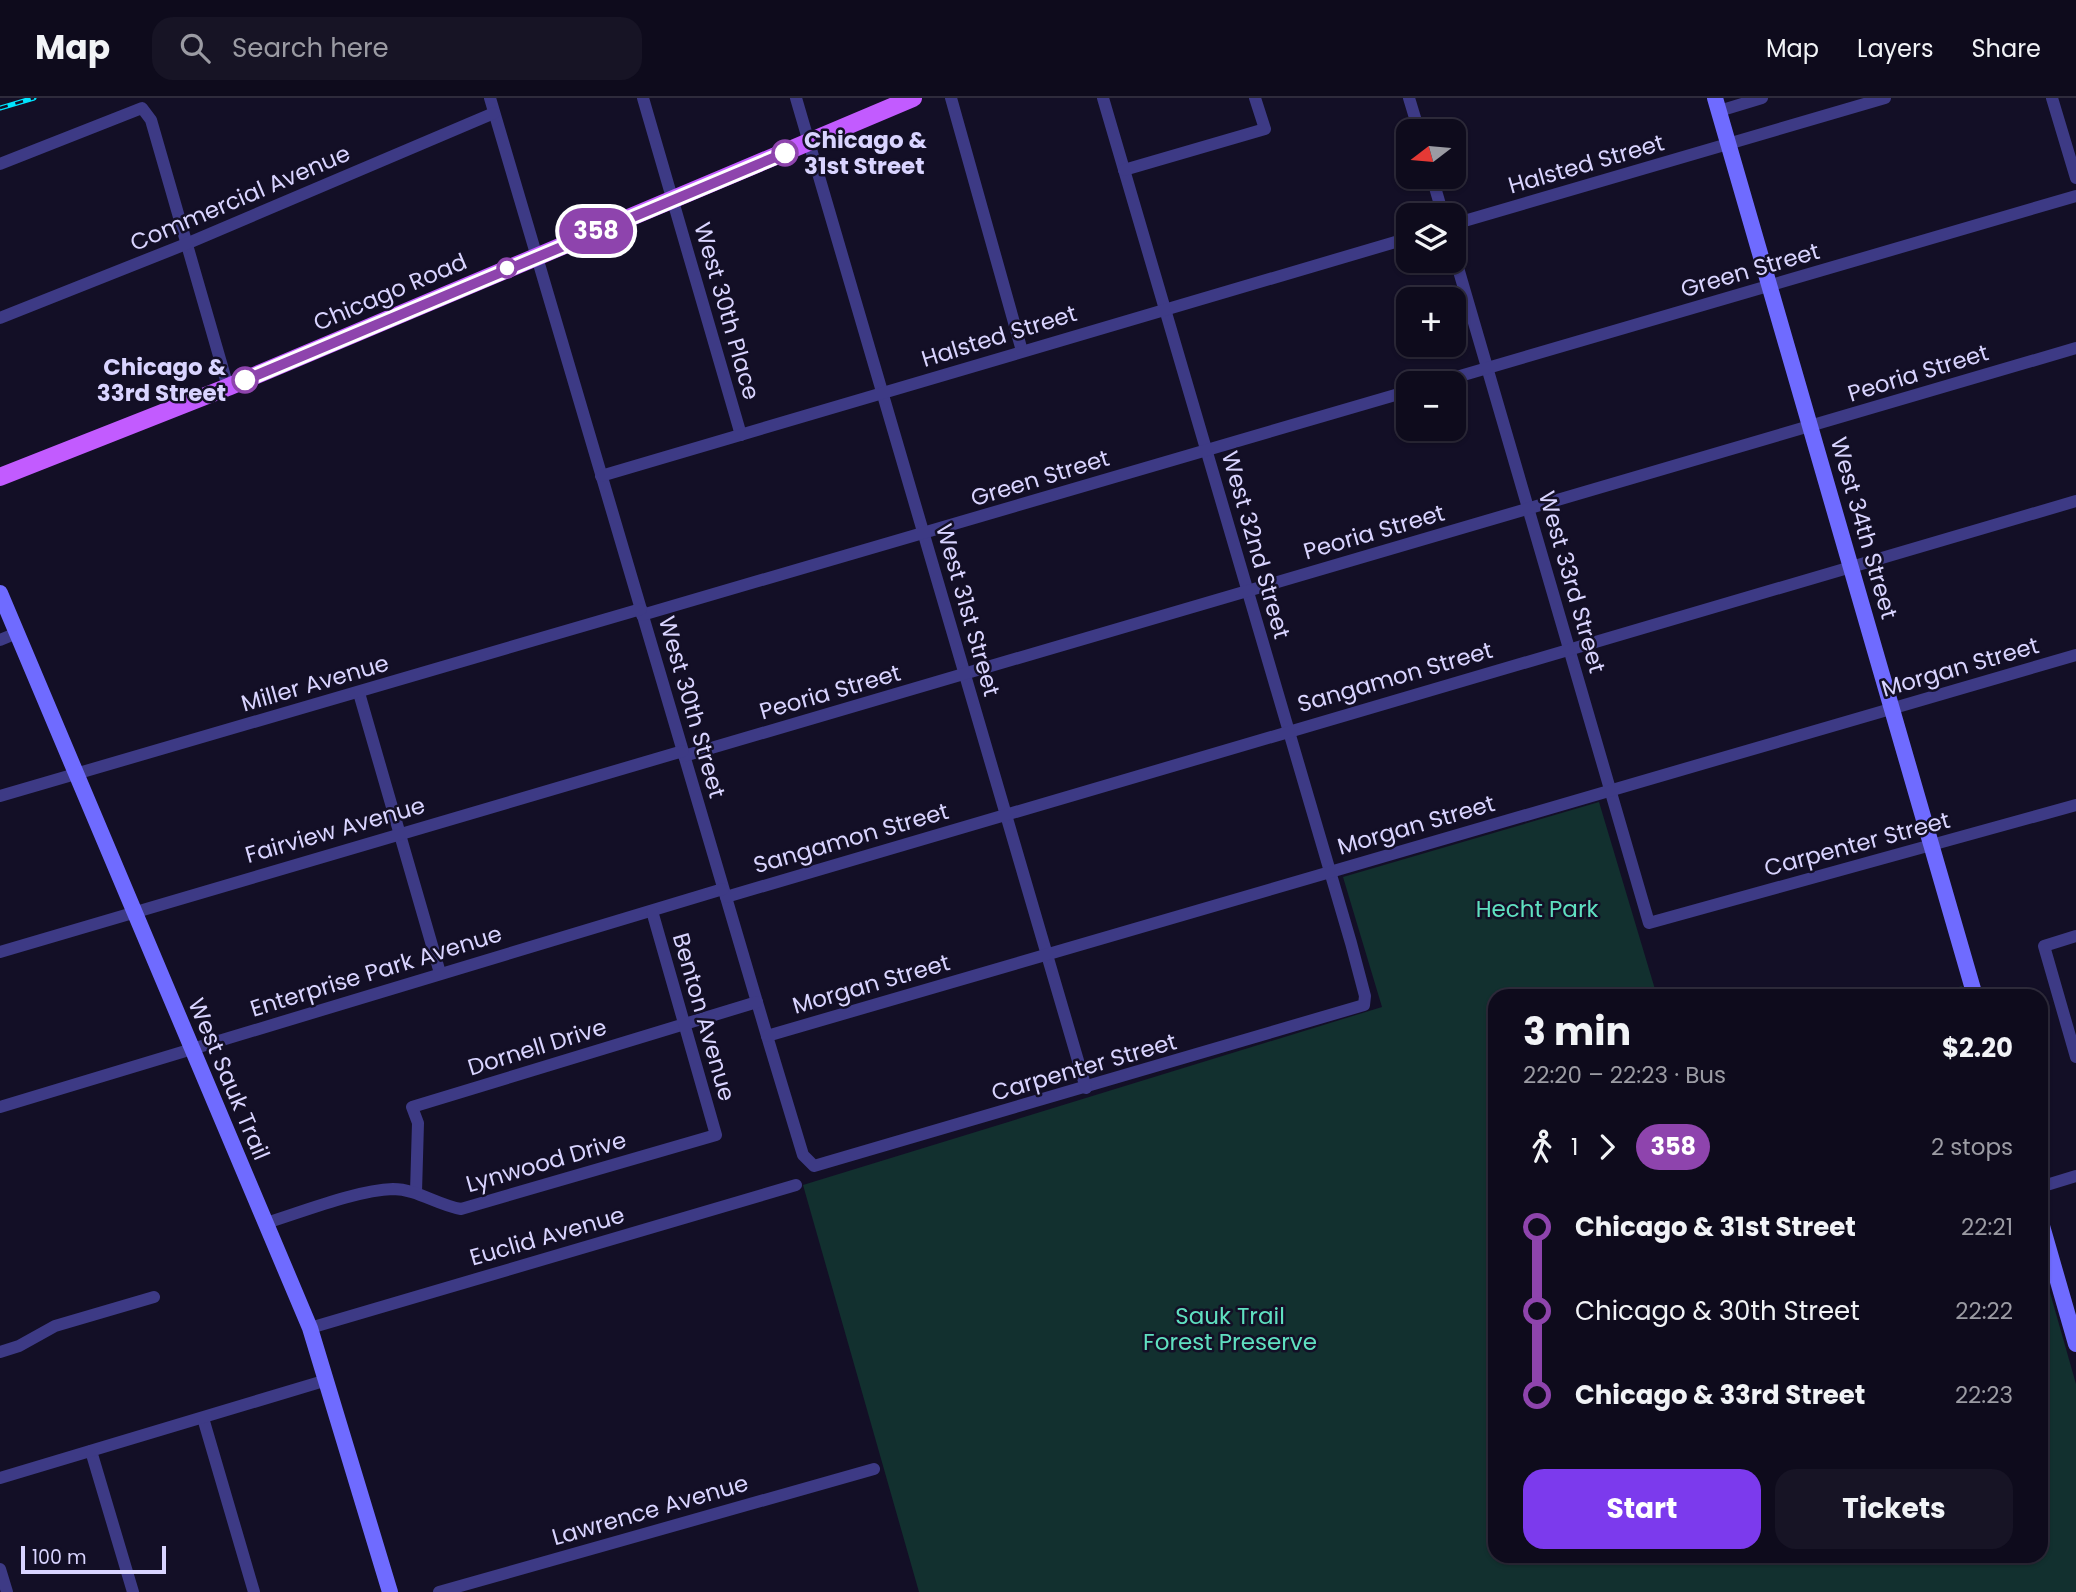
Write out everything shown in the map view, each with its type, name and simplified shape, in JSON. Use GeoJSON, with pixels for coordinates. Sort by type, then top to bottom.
{"type":"FeatureCollection","features":[{"type":"Feature","properties":{"kind":"main road","name":"Chicago Road"},"geometry":{"type":"LineString","coordinates":[[0,477],[228,387],[913,98]]}},
{"type":"Feature","properties":{"kind":"main road","name":"West 34th Street"},"geometry":{"type":"LineString","coordinates":[[1717,104],[1973,989]]}},
{"type":"Feature","properties":{"kind":"main road","name":"West Sauk Trail"},"geometry":{"type":"LineString","coordinates":[[0,593],[310,1328],[390,1592]]}},
{"type":"Feature","properties":{"kind":"main road"},"geometry":{"type":"LineString","coordinates":[[2048,1247],[2076,1344]]}},
{"type":"Feature","properties":{"kind":"street","name":"West 30th Street"},"geometry":{"type":"LineString","coordinates":[[490,98],[803,1156],[814,1166]]}},
{"type":"Feature","properties":{"kind":"street","name":"West 30th Place"},"geometry":{"type":"LineString","coordinates":[[643,98],[741,435]]}},
{"type":"Feature","properties":{"kind":"street","name":"West 31st Street"},"geometry":{"type":"LineString","coordinates":[[796,98],[1086,1088]]}},
{"type":"Feature","properties":{"kind":"street"},"geometry":{"type":"LineString","coordinates":[[951,98],[1022,351]]}},
{"type":"Feature","properties":{"kind":"street","name":"West 32nd Street"},"geometry":{"type":"LineString","coordinates":[[1102,98],[1330,872],[1365,996],[1364,1005]]}},
{"type":"Feature","properties":{"kind":"street"},"geometry":{"type":"LineString","coordinates":[[1124,170],[1265,129],[1255,98]]}},
{"type":"Feature","properties":{"kind":"street"},"geometry":{"type":"LineString","coordinates":[[1409,98],[1415,119]]}},
{"type":"Feature","properties":{"kind":"street"},"geometry":{"type":"LineString","coordinates":[[1717,104],[1762,98]]}},
{"type":"Feature","properties":{"kind":"street","name":"Halsted Street"},"geometry":{"type":"LineString","coordinates":[[1466,221],[1885,98]]}},
{"type":"Feature","properties":{"kind":"street"},"geometry":{"type":"LineString","coordinates":[[2052,98],[2076,178]]}},
{"type":"Feature","properties":{"kind":"street"},"geometry":{"type":"LineString","coordinates":[[0,164],[142,108],[151,120],[228,387]]}},
{"type":"Feature","properties":{"kind":"street","name":"Commercial Avenue"},"geometry":{"type":"LineString","coordinates":[[0,318],[186,244],[494,113]]}},
{"type":"Feature","properties":{"kind":"street","name":"Green Street"},"geometry":{"type":"LineString","coordinates":[[1466,374],[2076,196]]}},
{"type":"Feature","properties":{"kind":"street","name":"Halsted Street"},"geometry":{"type":"LineString","coordinates":[[601,475],[1396,242]]}},
{"type":"Feature","properties":{"kind":"street","name":"West 33rd Street"},"geometry":{"type":"LineString","coordinates":[[1460,273],[1649,923]]}},
{"type":"Feature","properties":{"kind":"street","name":"Peoria Street"},"geometry":{"type":"LineString","coordinates":[[683,754],[965,675],[2076,348]]}},
{"type":"Feature","properties":{"kind":"street","name":"Green Street"},"geometry":{"type":"LineString","coordinates":[[642,612],[924,535],[1396,395]]}},
{"type":"Feature","properties":{"kind":"street","name":"Sangamon Street"},"geometry":{"type":"LineString","coordinates":[[724,893],[1006,815],[1288,730],[2076,501]]}},
{"type":"Feature","properties":{"kind":"street","name":"Miller Avenue"},"geometry":{"type":"LineString","coordinates":[[0,796],[642,612]]}},
{"type":"Feature","properties":{"kind":"street"},"geometry":{"type":"LineString","coordinates":[[0,640],[17,633]]}},
{"type":"Feature","properties":{"kind":"street","name":"Morgan Street"},"geometry":{"type":"LineString","coordinates":[[767,1036],[2076,655]]}},
{"type":"Feature","properties":{"kind":"street"},"geometry":{"type":"LineString","coordinates":[[359,693],[440,973]]}},
{"type":"Feature","properties":{"kind":"street","name":"Fairview Avenue"},"geometry":{"type":"LineString","coordinates":[[0,952],[400,833],[683,754]]}},
{"type":"Feature","properties":{"kind":"street","name":"Carpenter Street"},"geometry":{"type":"LineString","coordinates":[[1649,923],[2076,805]]}},
{"type":"Feature","properties":{"kind":"street","name":"Enterprise Park Avenue"},"geometry":{"type":"LineString","coordinates":[[0,1107],[440,973],[652,911],[724,893]]}},
{"type":"Feature","properties":{"kind":"street","name":"Benton Avenue"},"geometry":{"type":"LineString","coordinates":[[652,911],[716,1135]]}},
{"type":"Feature","properties":{"kind":"street"},"geometry":{"type":"LineString","coordinates":[[2076,936],[2043,946],[2076,1058]]}},
{"type":"Feature","properties":{"kind":"street","name":"Dornell Drive"},"geometry":{"type":"LineString","coordinates":[[416,1192],[418,1123],[412,1107],[757,1002]]}},
{"type":"Feature","properties":{"kind":"street","name":"Carpenter Street"},"geometry":{"type":"LineString","coordinates":[[814,1166],[1364,1005]]}},
{"type":"Feature","properties":{"kind":"street","name":"Lynwood Drive"},"geometry":{"type":"LineString","coordinates":[[266,1223],[369,1193],[394,1189],[416,1192],[440,1205],[461,1209],[716,1135]]}},
{"type":"Feature","properties":{"kind":"street"},"geometry":{"type":"LineString","coordinates":[[2048,1185],[2076,1176]]}},
{"type":"Feature","properties":{"kind":"street","name":"Euclid Avenue"},"geometry":{"type":"LineString","coordinates":[[310,1328],[796,1185]]}},
{"type":"Feature","properties":{"kind":"street"},"geometry":{"type":"LineString","coordinates":[[0,1352],[19,1346],[55,1326],[154,1297]]}},
{"type":"Feature","properties":{"kind":"street"},"geometry":{"type":"LineString","coordinates":[[0,1478],[327,1380]]}},
{"type":"Feature","properties":{"kind":"street"},"geometry":{"type":"LineString","coordinates":[[203,1418],[254,1592]]}},
{"type":"Feature","properties":{"kind":"street"},"geometry":{"type":"LineString","coordinates":[[92,1451],[132,1592]]}},
{"type":"Feature","properties":{"kind":"street","name":"Lawrence Avenue"},"geometry":{"type":"LineString","coordinates":[[439,1592],[873,1469]]}},
{"type":"Feature","properties":{"kind":"street"},"geometry":{"type":"LineString","coordinates":[[0,1569],[7,1592]]}},
{"type":"Feature","properties":{"kind":"green space","name":"Sauk Trail Forest Preserve"},"geometry":{"type":"Polygon","coordinates":[[[1599,802],[1655,989],[1488,989],[1488,1563],[2048,1563],[2048,1286],[2076,1384],[2076,1592],[919,1592],[803,1185],[1382,1007],[1343,877],[1599,802]]]}},
{"type":"Feature","properties":{"kind":"railway"},"geometry":{"type":"LineString","coordinates":[[0,108],[34,98]]}},
{"type":"Feature","properties":{"kind":"bus line","name":"358"},"geometry":{"type":"LineString","coordinates":[[245,380],[785,153]]}},
{"type":"Feature","properties":{"kind":"place","name":"Chicago & 31st Street"},"geometry":{"type":"Point","coordinates":[785,153]}},
{"type":"Feature","properties":{"kind":"place","name":"Chicago & 33rd Street"},"geometry":{"type":"Point","coordinates":[245,380]}},
{"type":"Feature","properties":{"kind":"park label","name":"Hecht Park"},"geometry":{"type":"Point","coordinates":[1537,909]}}]}
